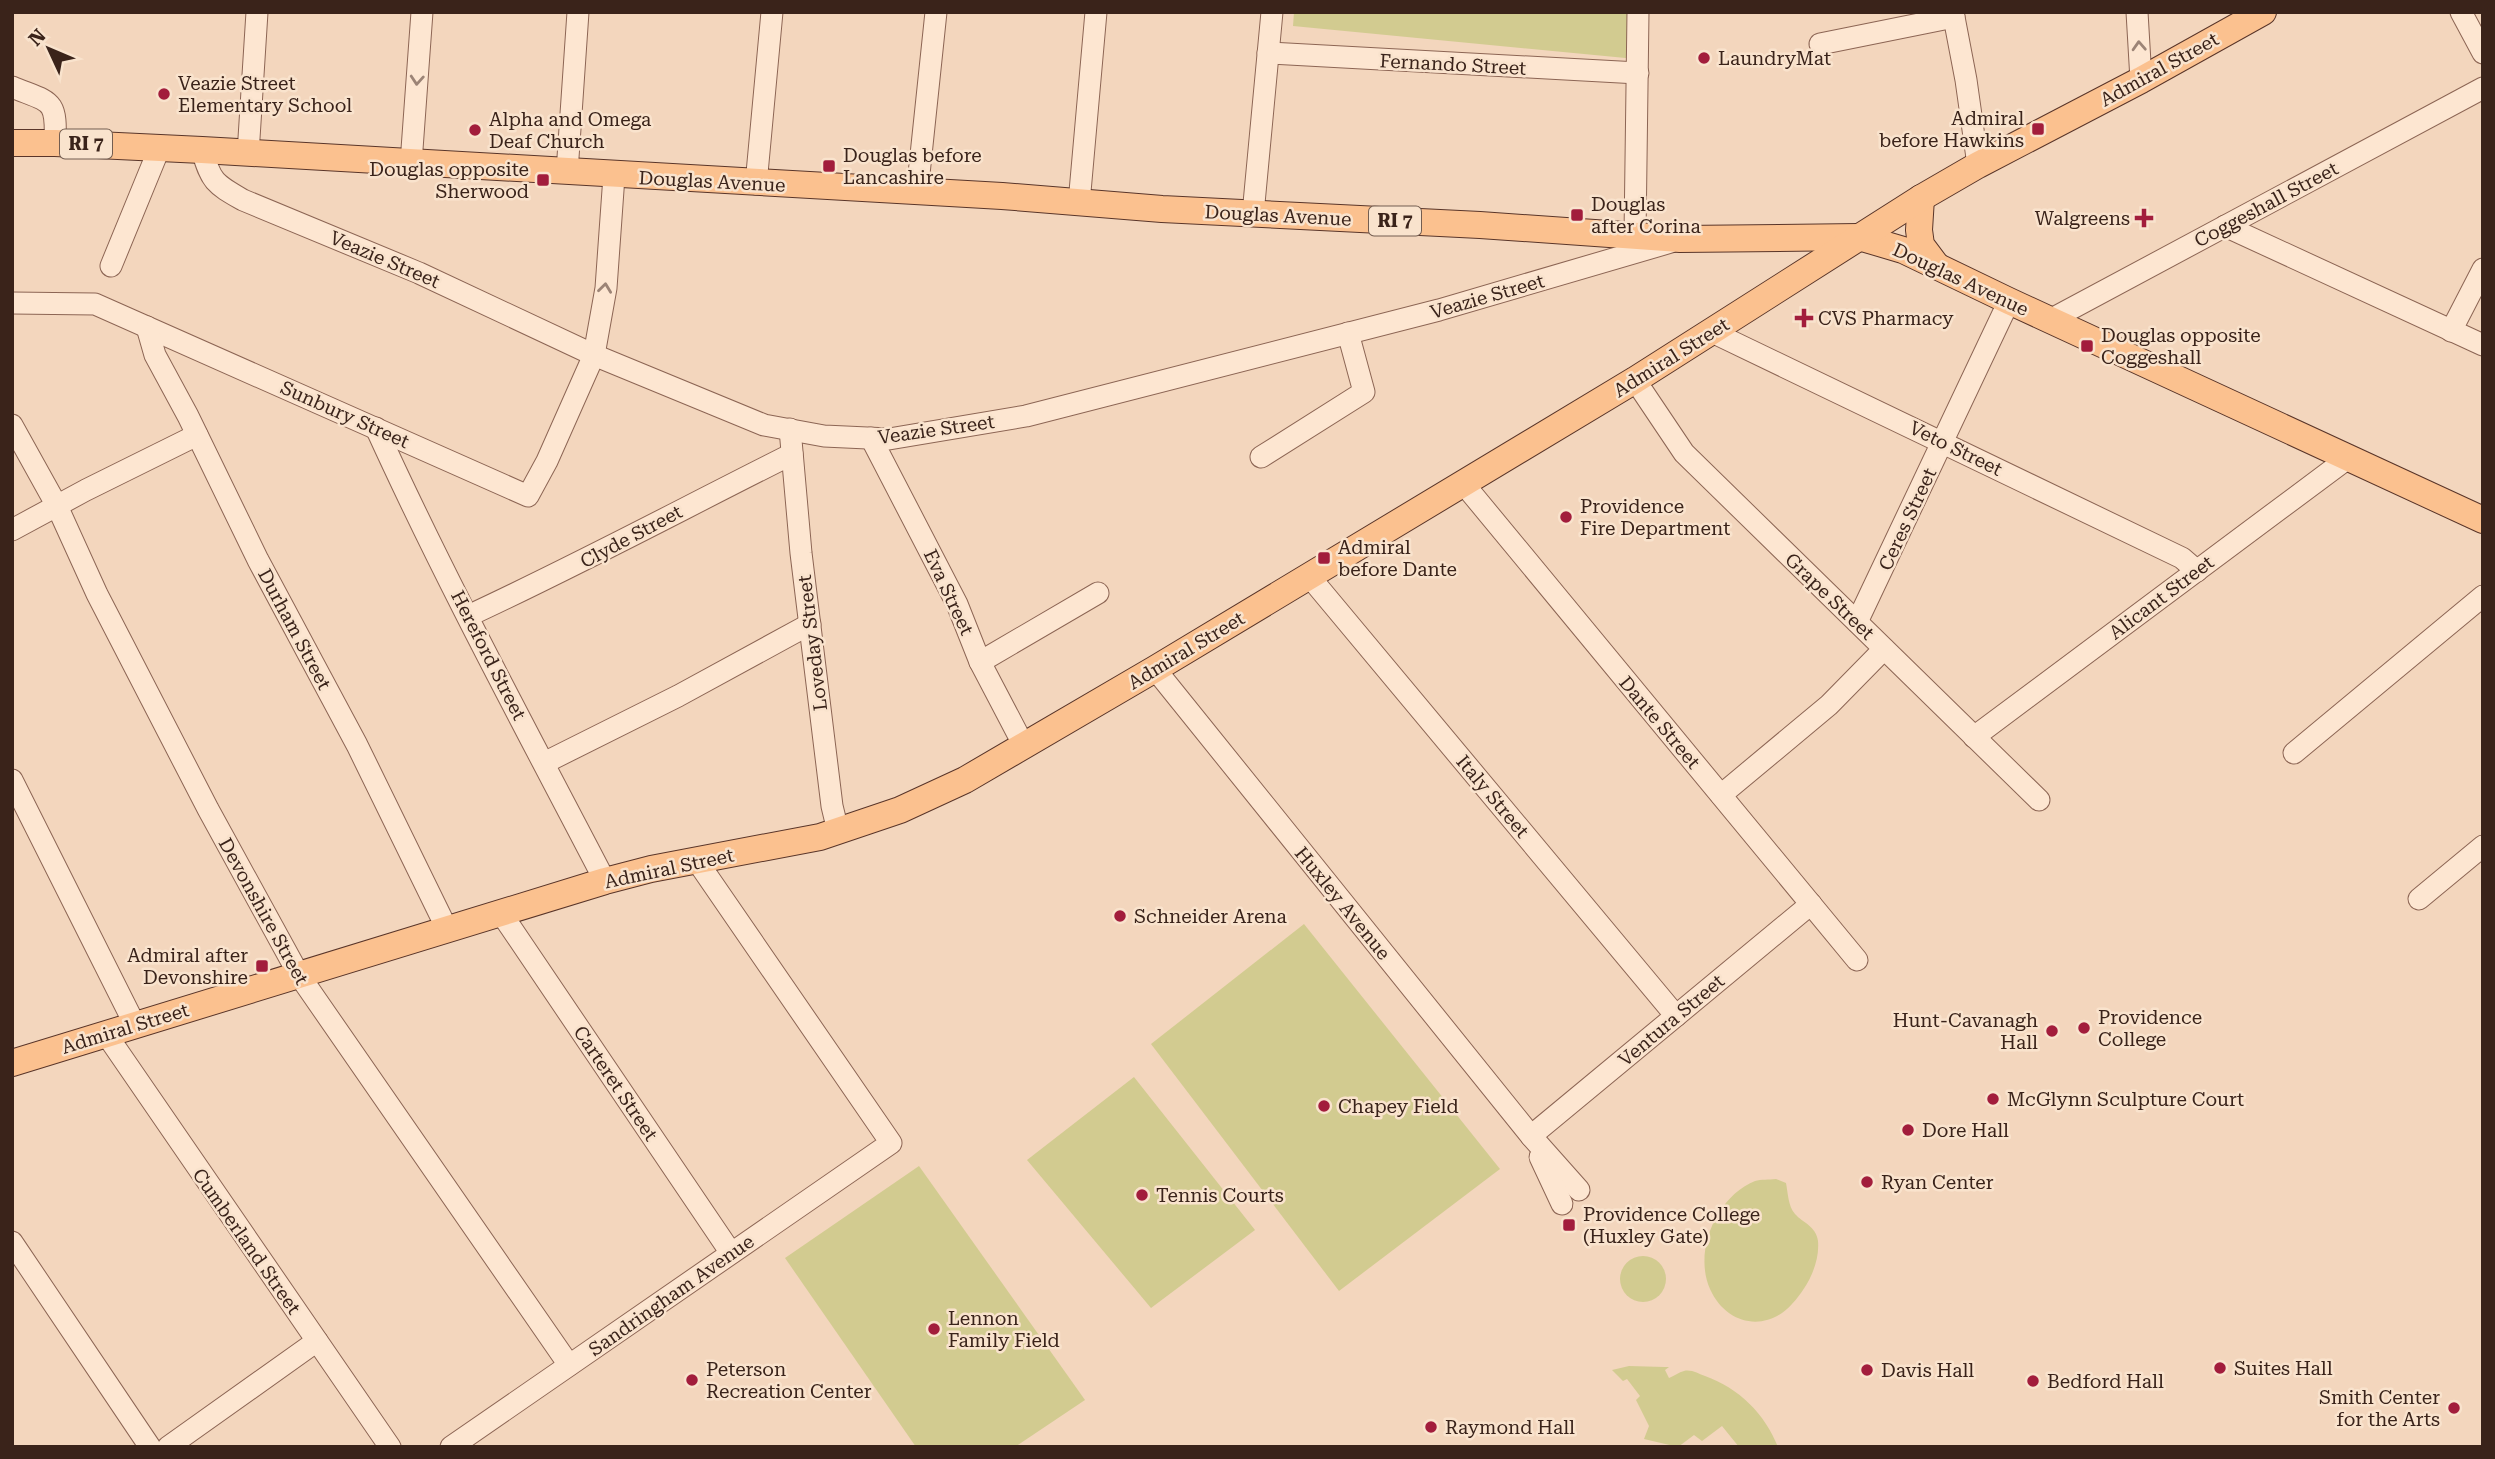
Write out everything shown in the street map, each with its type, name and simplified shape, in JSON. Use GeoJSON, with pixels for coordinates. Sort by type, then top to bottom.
{"type":"FeatureCollection","features":[{"type":"Feature","properties":{"kind":"main road","name":"Admiral Street"},"geometry":{"type":"LineString","coordinates":[[12,1063],[605,881],[651,869],[781,846],[838,831],[900,810],[944,790],[1156,669],[1635,380],[1921,198],[2263,12]]}},
{"type":"Feature","properties":{"kind":"main road","name":"Douglas Avenue"},"geometry":{"type":"LineString","coordinates":[[12,144],[55,142],[202,150],[1680,239],[1859,237],[1903,250],[2483,520]]}},
{"type":"Feature","properties":{"kind":"main road"},"geometry":{"type":"LineString","coordinates":[[1921,198],[1921,246],[1936,265]]}},
{"type":"Feature","properties":{"kind":"street"},"geometry":{"type":"LineString","coordinates":[[248,154],[257,12]]}},
{"type":"Feature","properties":{"kind":"street"},"geometry":{"type":"LineString","coordinates":[[411,163],[422,12]]}},
{"type":"Feature","properties":{"kind":"street"},"geometry":{"type":"LineString","coordinates":[[567,172],[578,12]]}},
{"type":"Feature","properties":{"kind":"street"},"geometry":{"type":"LineString","coordinates":[[756,184],[772,12]]}},
{"type":"Feature","properties":{"kind":"street"},"geometry":{"type":"LineString","coordinates":[[918,193],[936,12]]}},
{"type":"Feature","properties":{"kind":"street"},"geometry":{"type":"LineString","coordinates":[[1079,203],[1096,12]]}},
{"type":"Feature","properties":{"kind":"street"},"geometry":{"type":"LineString","coordinates":[[1253,214],[1272,12]]}},
{"type":"Feature","properties":{"kind":"street"},"geometry":{"type":"LineString","coordinates":[[1634,235],[1638,12]]}},
{"type":"Feature","properties":{"kind":"street"},"geometry":{"type":"LineString","coordinates":[[2137,12],[2141,80]]}},
{"type":"Feature","properties":{"kind":"street"},"geometry":{"type":"LineString","coordinates":[[2461,12],[2483,53]]}},
{"type":"Feature","properties":{"kind":"street"},"geometry":{"type":"LineString","coordinates":[[1820,44],[1953,15],[1978,165]]}},
{"type":"Feature","properties":{"kind":"street","name":"Fernando Street"},"geometry":{"type":"LineString","coordinates":[[1268,53],[1638,73]]}},
{"type":"Feature","properties":{"kind":"street"},"geometry":{"type":"LineString","coordinates":[[12,87],[48,103],[54,109],[57,116],[55,142]]}},
{"type":"Feature","properties":{"kind":"street","name":"Coggeshall Street"},"geometry":{"type":"LineString","coordinates":[[2050,320],[2483,88]]}},
{"type":"Feature","properties":{"kind":"street"},"geometry":{"type":"LineString","coordinates":[[111,267],[159,149]]}},
{"type":"Feature","properties":{"kind":"street","name":"Veazie Street"},"geometry":{"type":"LineString","coordinates":[[202,150],[209,174],[219,186],[243,200],[419,272],[594,355],[764,425],[824,436],[889,439],[1026,416],[1439,310],[1680,239]]}},
{"type":"Feature","properties":{"kind":"street"},"geometry":{"type":"LineString","coordinates":[[594,355],[606,288],[614,176]]}},
{"type":"Feature","properties":{"kind":"street"},"geometry":{"type":"LineString","coordinates":[[2225,226],[2483,345]]}},
{"type":"Feature","properties":{"kind":"street"},"geometry":{"type":"LineString","coordinates":[[2451,331],[2483,269]]}},
{"type":"Feature","properties":{"kind":"street","name":"Ceres Street"},"geometry":{"type":"LineString","coordinates":[[1857,622],[2010,301]]}},
{"type":"Feature","properties":{"kind":"street","name":"Sunbury Street"},"geometry":{"type":"LineString","coordinates":[[12,303],[95,304],[528,496],[547,461],[594,355]]}},
{"type":"Feature","properties":{"kind":"street","name":"Durham Street"},"geometry":{"type":"LineString","coordinates":[[147,327],[155,355],[258,560],[357,745],[447,929]]}},
{"type":"Feature","properties":{"kind":"street","name":"Veto Street"},"geometry":{"type":"LineString","coordinates":[[1712,332],[2182,558],[2197,571]]}},
{"type":"Feature","properties":{"kind":"street"},"geometry":{"type":"LineString","coordinates":[[1261,457],[1364,392],[1348,333]]}},
{"type":"Feature","properties":{"kind":"street","name":"Grape Street"},"geometry":{"type":"LineString","coordinates":[[1635,380],[1684,453],[2039,800]]}},
{"type":"Feature","properties":{"kind":"street","name":"Devonshire Street"},"geometry":{"type":"LineString","coordinates":[[12,425],[57,506],[97,594],[208,810],[299,975],[569,1365]]}},
{"type":"Feature","properties":{"kind":"street","name":"Hereford Street"},"geometry":{"type":"LineString","coordinates":[[376,428],[468,617],[605,881]]}},
{"type":"Feature","properties":{"kind":"street","name":"Loveday Street"},"geometry":{"type":"LineString","coordinates":[[790,429],[810,624],[832,806],[838,831]]}},
{"type":"Feature","properties":{"kind":"street"},"geometry":{"type":"LineString","coordinates":[[12,530],[197,435]]}},
{"type":"Feature","properties":{"kind":"street","name":"Eva Street"},"geometry":{"type":"LineString","coordinates":[[871,438],[957,604],[980,662],[1024,746]]}},
{"type":"Feature","properties":{"kind":"street","name":"Clyde Street"},"geometry":{"type":"LineString","coordinates":[[468,617],[557,575],[659,520],[792,454]]}},
{"type":"Feature","properties":{"kind":"street","name":"Alicant Street"},"geometry":{"type":"LineString","coordinates":[[1974,737],[2348,458]]}},
{"type":"Feature","properties":{"kind":"street","name":"Dante Street"},"geometry":{"type":"LineString","coordinates":[[1463,483],[1857,960]]}},
{"type":"Feature","properties":{"kind":"street","name":"Italy Street"},"geometry":{"type":"LineString","coordinates":[[1309,576],[1676,1016]]}},
{"type":"Feature","properties":{"kind":"street"},"geometry":{"type":"LineString","coordinates":[[980,662],[1098,593]]}},
{"type":"Feature","properties":{"kind":"street"},"geometry":{"type":"LineString","coordinates":[[2294,753],[2483,596]]}},
{"type":"Feature","properties":{"kind":"street"},"geometry":{"type":"LineString","coordinates":[[544,763],[678,696],[810,624]]}},
{"type":"Feature","properties":{"kind":"street"},"geometry":{"type":"LineString","coordinates":[[1721,795],[1829,705],[1884,649]]}},
{"type":"Feature","properties":{"kind":"street","name":"Huxley Avenue"},"geometry":{"type":"LineString","coordinates":[[1156,669],[1531,1136],[1579,1190]]}},
{"type":"Feature","properties":{"kind":"street"},"geometry":{"type":"LineString","coordinates":[[12,780],[135,1025]]}},
{"type":"Feature","properties":{"kind":"street"},"geometry":{"type":"LineString","coordinates":[[2419,899],[2483,846]]}},
{"type":"Feature","properties":{"kind":"street","name":"Sandringham Avenue"},"geometry":{"type":"LineString","coordinates":[[452,1447],[891,1143],[697,861]]}},
{"type":"Feature","properties":{"kind":"street","name":"Ventura Street"},"geometry":{"type":"LineString","coordinates":[[1531,1136],[1811,904]]}},
{"type":"Feature","properties":{"kind":"street","name":"Carteret Street"},"geometry":{"type":"LineString","coordinates":[[501,913],[732,1254]]}},
{"type":"Feature","properties":{"kind":"street","name":"Cumberland Street"},"geometry":{"type":"LineString","coordinates":[[106,1034],[390,1447]]}},
{"type":"Feature","properties":{"kind":"street","name":"Huxley Avenue"},"geometry":{"type":"LineString","coordinates":[[1531,1136],[1562,1203]]}},
{"type":"Feature","properties":{"kind":"street"},"geometry":{"type":"LineString","coordinates":[[12,1242],[150,1447]]}},
{"type":"Feature","properties":{"kind":"street"},"geometry":{"type":"LineString","coordinates":[[168,1447],[317,1341]]}},
{"type":"Feature","properties":{"kind":"shaded area"},"geometry":{"type":"Polygon","coordinates":[[[1294,12],[1640,12],[1636,59],[1293,26],[1294,12]]]}},
{"type":"Feature","properties":{"kind":"shaded area","name":"Chapey Field"},"geometry":{"type":"Polygon","coordinates":[[[1304,924],[1500,1169],[1339,1291],[1151,1044],[1304,924]]]}},
{"type":"Feature","properties":{"kind":"shaded area","name":"Tennis Courts"},"geometry":{"type":"Polygon","coordinates":[[[1134,1077],[1255,1230],[1151,1308],[1027,1160],[1134,1077]]]}},
{"type":"Feature","properties":{"kind":"shaded area","name":"Lennon Family Field"},"geometry":{"type":"Polygon","coordinates":[[[919,1166],[1085,1400],[1015,1447],[916,1447],[785,1258],[919,1166]]]}},
{"type":"Feature","properties":{"kind":"shaded area"},"geometry":{"type":"Polygon","coordinates":[[[1776,1179],[1786,1183],[1793,1211],[1815,1232],[1818,1241],[1817,1258],[1803,1291],[1782,1313],[1770,1319],[1747,1321],[1726,1311],[1710,1289],[1705,1274],[1707,1242],[1720,1212],[1741,1188],[1755,1181],[1776,1179]]]}},
{"type":"Feature","properties":{"kind":"shaded area"},"geometry":{"type":"Polygon","coordinates":[[[1643,1256],[1659,1263],[1666,1279],[1659,1295],[1643,1302],[1627,1295],[1620,1279],[1627,1263],[1643,1256]]]}},
{"type":"Feature","properties":{"kind":"shaded area"},"geometry":{"type":"Polygon","coordinates":[[[1629,1366],[1669,1367],[1665,1370],[1669,1378],[1689,1371],[1717,1381],[1740,1395],[1758,1413],[1778,1447],[1739,1447],[1722,1426],[1702,1441],[1694,1435],[1678,1447],[1644,1439],[1649,1426],[1636,1400],[1640,1396],[1627,1379],[1623,1381],[1612,1370],[1629,1366]]]}},
{"type":"Feature","properties":{"kind":"place","name":"LaundryMat"},"geometry":{"type":"Point","coordinates":[1704,58]}},
{"type":"Feature","properties":{"kind":"place","name":"Veazie Street Elementary School"},"geometry":{"type":"Point","coordinates":[164,94]}},
{"type":"Feature","properties":{"kind":"place","name":"Admiral before Hawkins"},"geometry":{"type":"Point","coordinates":[2038,129]}},
{"type":"Feature","properties":{"kind":"place","name":"Alpha and Omega Deaf Church"},"geometry":{"type":"Point","coordinates":[475,130]}},
{"type":"Feature","properties":{"kind":"place","name":"Douglas before Lancashire"},"geometry":{"type":"Point","coordinates":[829,166]}},
{"type":"Feature","properties":{"kind":"place","name":"Douglas opposite Sherwood"},"geometry":{"type":"Point","coordinates":[543,180]}},
{"type":"Feature","properties":{"kind":"place","name":"Douglas after Corina"},"geometry":{"type":"Point","coordinates":[1577,215]}},
{"type":"Feature","properties":{"kind":"place","name":"Walgreens"},"geometry":{"type":"Point","coordinates":[2144,218]}},
{"type":"Feature","properties":{"kind":"place","name":"CVS Pharmacy"},"geometry":{"type":"Point","coordinates":[1804,318]}},
{"type":"Feature","properties":{"kind":"place","name":"Douglas opposite Coggeshall"},"geometry":{"type":"Point","coordinates":[2087,346]}},
{"type":"Feature","properties":{"kind":"place","name":"Providence Fire Department"},"geometry":{"type":"Point","coordinates":[1566,517]}},
{"type":"Feature","properties":{"kind":"place","name":"Admiral before Dante"},"geometry":{"type":"Point","coordinates":[1324,558]}},
{"type":"Feature","properties":{"kind":"place","name":"Schneider Arena"},"geometry":{"type":"Point","coordinates":[1120,916]}},
{"type":"Feature","properties":{"kind":"place","name":"Admiral after Devonshire"},"geometry":{"type":"Point","coordinates":[262,966]}},
{"type":"Feature","properties":{"kind":"place","name":"Providence College"},"geometry":{"type":"Point","coordinates":[2084,1028]}},
{"type":"Feature","properties":{"kind":"place","name":"Hunt-Cavanagh Hall"},"geometry":{"type":"Point","coordinates":[2052,1031]}},
{"type":"Feature","properties":{"kind":"place","name":"McGlynn Sculpture Court"},"geometry":{"type":"Point","coordinates":[1993,1099]}},
{"type":"Feature","properties":{"kind":"place","name":"Chapey Field"},"geometry":{"type":"Point","coordinates":[1324,1106]}},
{"type":"Feature","properties":{"kind":"place","name":"Dore Hall"},"geometry":{"type":"Point","coordinates":[1908,1130]}},
{"type":"Feature","properties":{"kind":"place","name":"Ryan Center"},"geometry":{"type":"Point","coordinates":[1867,1182]}},
{"type":"Feature","properties":{"kind":"place","name":"Tennis Courts"},"geometry":{"type":"Point","coordinates":[1142,1195]}},
{"type":"Feature","properties":{"kind":"place","name":"Providence College (Huxley Gate)"},"geometry":{"type":"Point","coordinates":[1569,1225]}},
{"type":"Feature","properties":{"kind":"place","name":"Lennon Family Field"},"geometry":{"type":"Point","coordinates":[934,1329]}},
{"type":"Feature","properties":{"kind":"place","name":"Suites Hall"},"geometry":{"type":"Point","coordinates":[2220,1368]}},
{"type":"Feature","properties":{"kind":"place","name":"Davis Hall"},"geometry":{"type":"Point","coordinates":[1867,1370]}},
{"type":"Feature","properties":{"kind":"place","name":"Peterson Recreation Center"},"geometry":{"type":"Point","coordinates":[692,1380]}},
{"type":"Feature","properties":{"kind":"place","name":"Bedford Hall"},"geometry":{"type":"Point","coordinates":[2033,1381]}},
{"type":"Feature","properties":{"kind":"place","name":"Smith Center for the Arts"},"geometry":{"type":"Point","coordinates":[2454,1408]}},
{"type":"Feature","properties":{"kind":"place","name":"Raymond Hall"},"geometry":{"type":"Point","coordinates":[1431,1427]}}]}
